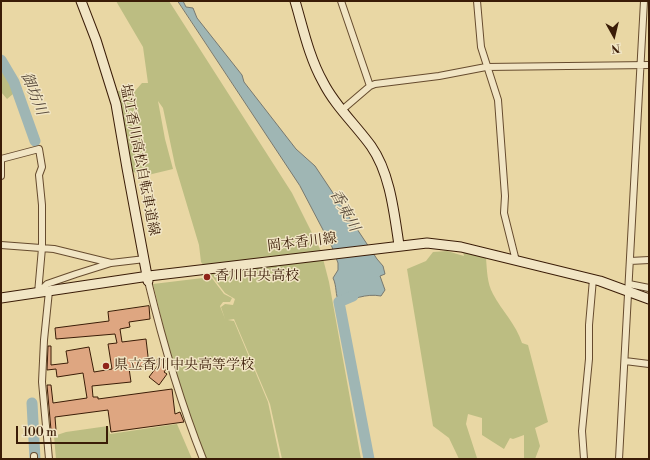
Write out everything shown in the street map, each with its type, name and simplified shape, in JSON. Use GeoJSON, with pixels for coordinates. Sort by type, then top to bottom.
{"type":"FeatureCollection","features":[{"type":"Feature","properties":{"kind":"main road","name":"塩江香川高松自転車道線"},"geometry":{"type":"LineString","coordinates":[[81,1],[96,40],[116,104],[126,168],[148,278]]}},
{"type":"Feature","properties":{"kind":"main road"},"geometry":{"type":"LineString","coordinates":[[295,1],[311,57],[325,87],[371,146],[381,166],[392,204],[399,245]]}},
{"type":"Feature","properties":{"kind":"main road","name":"岡本香川線"},"geometry":{"type":"LineString","coordinates":[[1,298],[417,243],[442,244],[461,247],[629,287],[649,299]]}},
{"type":"Feature","properties":{"kind":"street"},"geometry":{"type":"LineString","coordinates":[[341,1],[370,86]]}},
{"type":"Feature","properties":{"kind":"street"},"geometry":{"type":"LineString","coordinates":[[477,1],[480,47],[498,100],[505,196],[504,213],[516,261]]}},
{"type":"Feature","properties":{"kind":"street"},"geometry":{"type":"LineString","coordinates":[[619,459],[644,1]]}},
{"type":"Feature","properties":{"kind":"street"},"geometry":{"type":"LineString","coordinates":[[342,110],[370,86],[439,76],[486,67],[649,65]]}},
{"type":"Feature","properties":{"kind":"street"},"geometry":{"type":"LineString","coordinates":[[1,176],[1,159],[39,149],[42,167],[39,175],[42,205],[42,248],[38,293]]}},
{"type":"Feature","properties":{"kind":"street"},"geometry":{"type":"LineString","coordinates":[[1,246],[42,248],[105,260],[111,263]]}},
{"type":"Feature","properties":{"kind":"street"},"geometry":{"type":"LineString","coordinates":[[38,293],[47,284],[111,263],[145,259]]}},
{"type":"Feature","properties":{"kind":"street"},"geometry":{"type":"LineString","coordinates":[[630,261],[649,260]]}},
{"type":"Feature","properties":{"kind":"street"},"geometry":{"type":"LineString","coordinates":[[148,278],[164,349],[187,419],[203,459]]}},
{"type":"Feature","properties":{"kind":"street"},"geometry":{"type":"LineString","coordinates":[[584,459],[582,431],[589,359],[589,324],[593,279]]}},
{"type":"Feature","properties":{"kind":"street"},"geometry":{"type":"LineString","coordinates":[[629,287],[649,288]]}},
{"type":"Feature","properties":{"kind":"street"},"geometry":{"type":"LineString","coordinates":[[49,291],[42,382],[49,459]]}},
{"type":"Feature","properties":{"kind":"street"},"geometry":{"type":"LineString","coordinates":[[624,360],[649,364]]}},
{"type":"Feature","properties":{"kind":"green space"},"geometry":{"type":"Polygon","coordinates":[[[116,1],[169,1],[292,193],[321,251],[329,282],[361,459],[282,459],[270,404],[234,319],[228,320],[234,321],[268,402],[280,459],[205,459],[189,416],[153,284],[211,277],[224,294],[232,298],[230,302],[223,302],[220,306],[225,319],[221,307],[225,304],[233,305],[235,299],[225,293],[201,262],[199,245],[175,165],[163,108],[158,101],[165,139],[173,169],[148,175],[133,172],[117,91],[135,91],[142,83],[148,83],[143,47],[116,1]]]}},
{"type":"Feature","properties":{"kind":"green space"},"geometry":{"type":"Polygon","coordinates":[[[1,64],[12,84],[13,94],[7,99],[1,92],[1,64]]]}},
{"type":"Feature","properties":{"kind":"green space"},"geometry":{"type":"Polygon","coordinates":[[[447,251],[464,256],[463,252],[486,258],[488,281],[491,290],[513,324],[522,343],[528,345],[548,422],[535,428],[540,446],[535,459],[524,459],[524,435],[513,439],[510,438],[504,449],[482,435],[482,418],[468,414],[466,424],[477,458],[459,459],[449,438],[433,426],[407,269],[426,261],[433,252],[447,251]]]}},
{"type":"Feature","properties":{"kind":"green space"},"geometry":{"type":"Polygon","coordinates":[[[177,424],[192,459],[56,459],[54,436],[66,432],[108,426],[110,434],[177,424]]]}},
{"type":"Feature","properties":{"kind":"water"},"geometry":{"type":"Polygon","coordinates":[[[178,1],[183,1],[186,7],[193,8],[197,18],[242,75],[244,82],[296,149],[315,166],[383,266],[385,274],[380,276],[385,290],[381,296],[370,295],[339,302],[333,278],[338,270],[338,263],[332,247],[300,186],[178,1]]]}},
{"type":"Feature","properties":{"kind":"building"},"geometry":{"type":"Polygon","coordinates":[[[149,306],[150,319],[129,322],[130,327],[120,329],[122,342],[146,339],[149,365],[129,368],[131,382],[92,386],[93,397],[98,397],[98,399],[172,389],[175,414],[180,412],[184,422],[111,432],[108,410],[55,417],[56,430],[51,430],[47,385],[51,385],[53,403],[87,398],[83,373],[57,377],[56,369],[47,370],[48,346],[51,346],[51,365],[68,363],[66,351],[89,347],[94,372],[112,369],[108,344],[117,343],[115,334],[56,339],[55,328],[109,321],[108,312],[149,306]]]}},
{"type":"Feature","properties":{"kind":"building"},"geometry":{"type":"Polygon","coordinates":[[[159,358],[165,362],[163,366],[167,368],[164,372],[167,374],[159,385],[149,377],[159,364],[153,365],[159,358]]]}},
{"type":"Feature","properties":{"kind":"waterway","name":"御坊川"},"geometry":{"type":"LineString","coordinates":[[1,60],[14,82],[35,141]]}},
{"type":"Feature","properties":{"kind":"waterway","name":"香東川"},"geometry":{"type":"LineString","coordinates":[[353,296],[339,302],[369,459]]}},
{"type":"Feature","properties":{"kind":"waterway","name":"御坊川"},"geometry":{"type":"LineString","coordinates":[[32,403],[35,459]]}},
{"type":"Feature","properties":{"kind":"place","name":"香川中央高校"},"geometry":{"type":"Point","coordinates":[207,277]}},
{"type":"Feature","properties":{"kind":"place","name":"県立香川中央高等学校"},"geometry":{"type":"Point","coordinates":[106,366]}}]}
